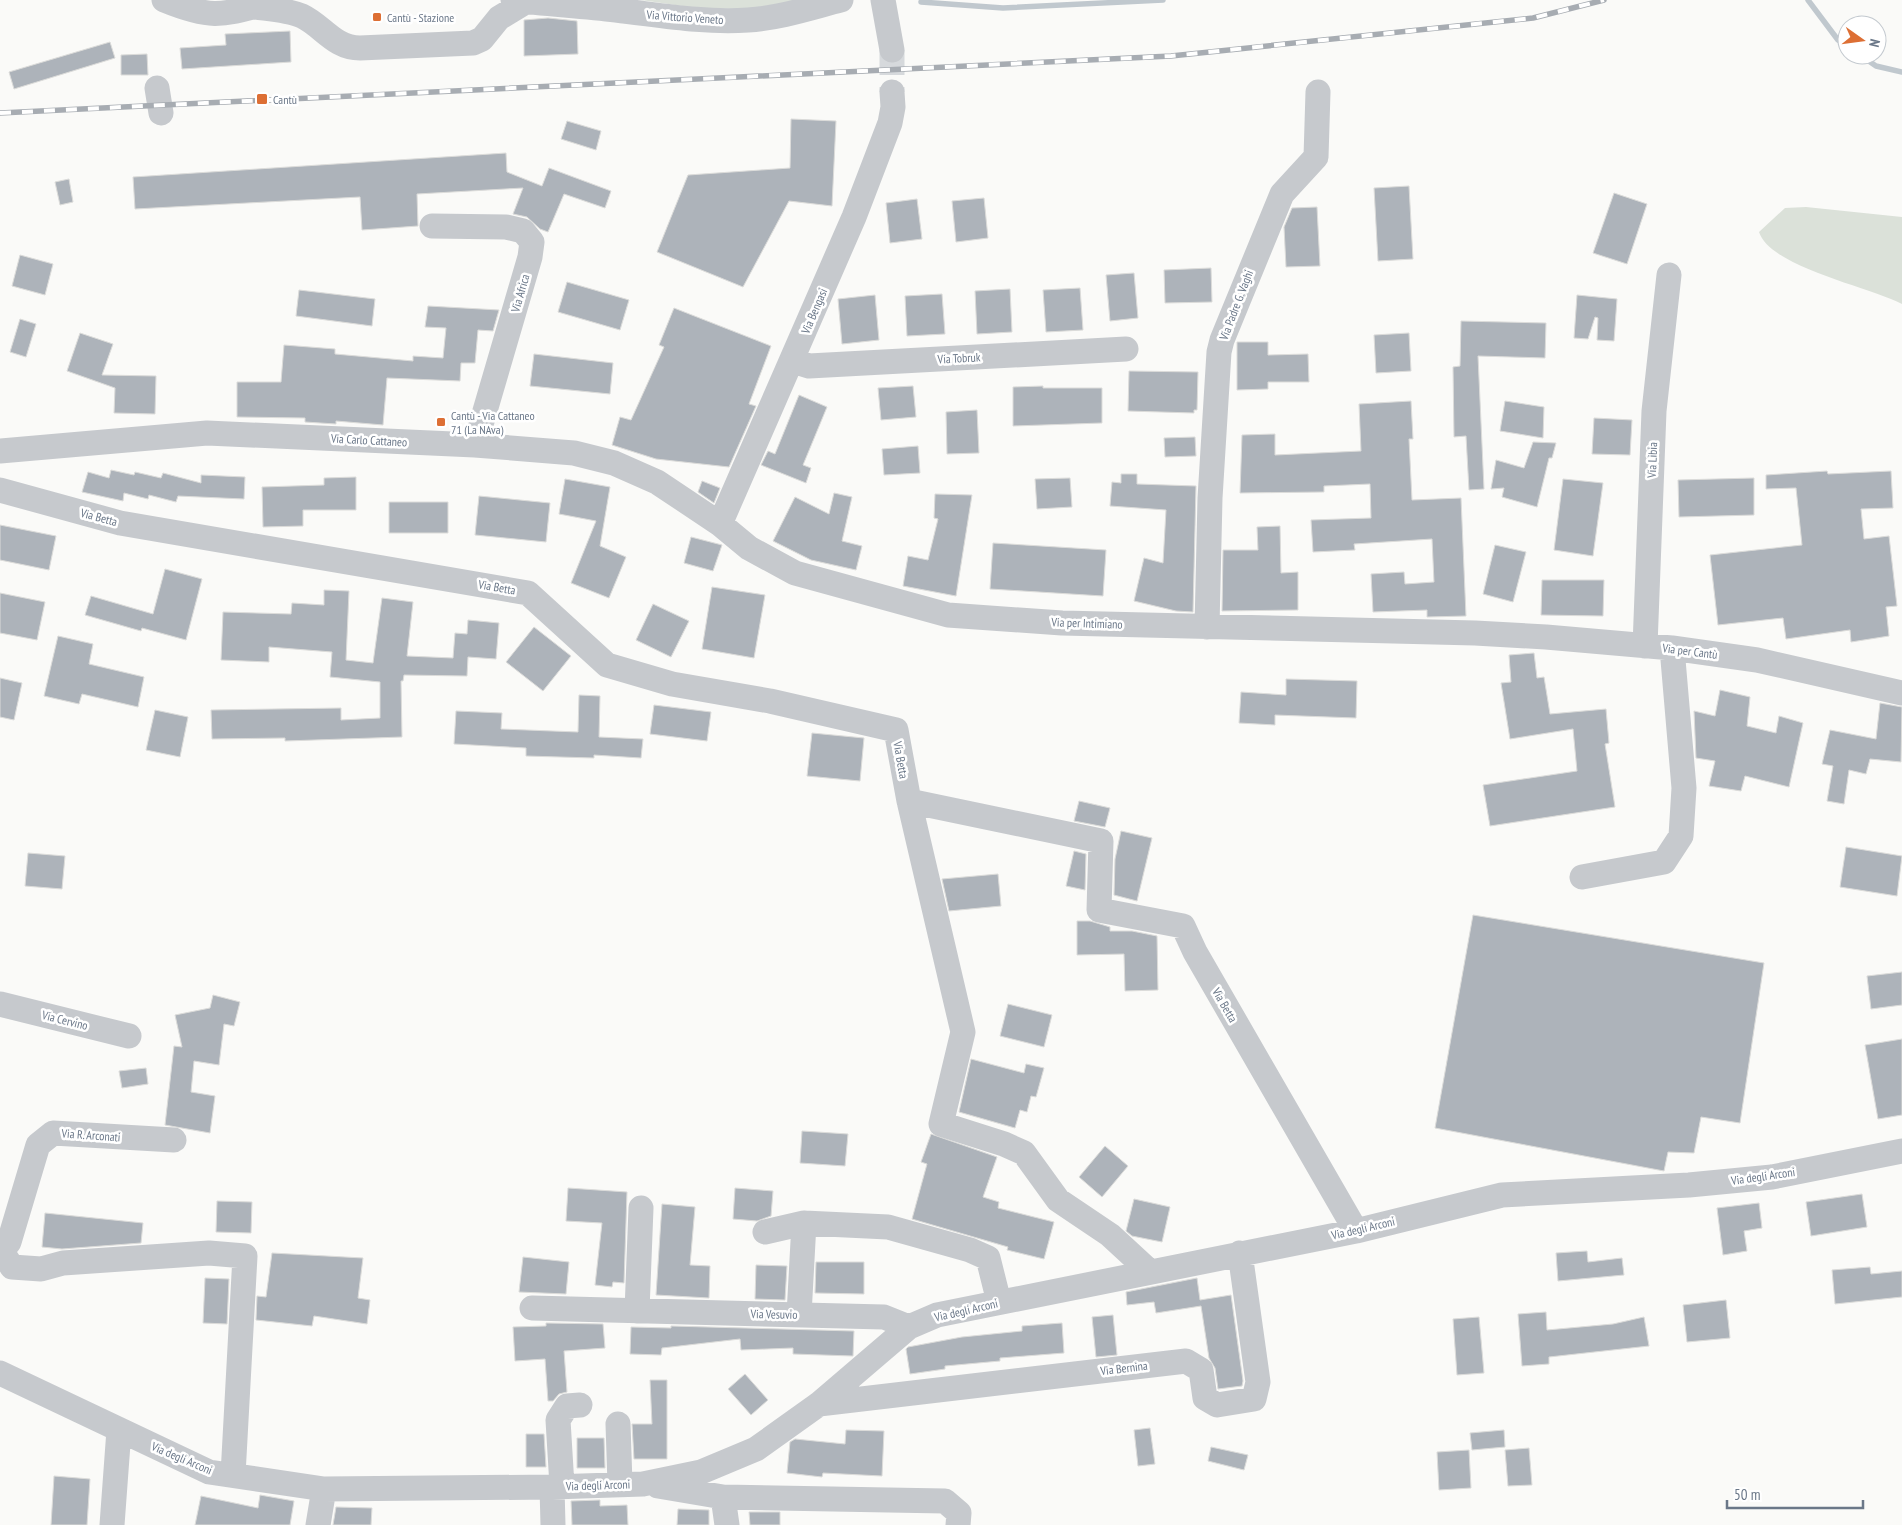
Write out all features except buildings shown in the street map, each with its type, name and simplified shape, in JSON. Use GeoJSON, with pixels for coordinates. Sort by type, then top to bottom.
{"type":"FeatureCollection","features":[{"type":"Feature","properties":{"kind":"street","name":"Via Vittorio Veneto"},"geometry":{"type":"LineString","coordinates":[[164,0],[204,15],[224,15],[281,0]]}},
{"type":"Feature","properties":{"kind":"street"},"geometry":{"type":"LineString","coordinates":[[617,0],[708,13],[767,12],[817,0]]}},
{"type":"Feature","properties":{"kind":"street","name":"Via Vittorio Veneto"},"geometry":{"type":"LineString","coordinates":[[255,7],[296,14],[337,42],[350,48],[360,48],[473,44],[482,39],[499,18],[520,1],[616,10],[656,16],[729,20],[784,15],[841,0]]}},
{"type":"Feature","properties":{"kind":"street"},"geometry":{"type":"LineString","coordinates":[[883,0],[892,50]]}},
{"type":"Feature","properties":{"kind":"street"},"geometry":{"type":"LineString","coordinates":[[157,88],[161,113]]}},
{"type":"Feature","properties":{"kind":"street","name":"Via Bengasi"},"geometry":{"type":"LineString","coordinates":[[720,524],[793,361],[880,152],[890,123],[893,107],[892,92]]}},
{"type":"Feature","properties":{"kind":"street","name":"Via Padre G. Vaghi"},"geometry":{"type":"LineString","coordinates":[[1207,626],[1210,498],[1219,352],[1228,322],[1282,194],[1316,157],[1318,92]]}},
{"type":"Feature","properties":{"kind":"street","name":"Via Africa"},"geometry":{"type":"LineString","coordinates":[[432,226],[506,227],[523,231],[532,242],[530,257],[475,445]]}},
{"type":"Feature","properties":{"kind":"street","name":"Via Libia"},"geometry":{"type":"LineString","coordinates":[[1645,646],[1654,411],[1669,275]]}},
{"type":"Feature","properties":{"kind":"street","name":"Via Tobruk"},"geometry":{"type":"LineString","coordinates":[[793,361],[809,366],[1126,349]]}},
{"type":"Feature","properties":{"kind":"street","name":"Via Carlo Cattaneo"},"geometry":{"type":"LineString","coordinates":[[0,451],[207,433],[475,445],[574,453],[609,461],[657,482],[720,524]]}},
{"type":"Feature","properties":{"kind":"street","name":"Via Betta"},"geometry":{"type":"LineString","coordinates":[[0,490],[120,522],[528,593],[607,665],[672,684],[770,701],[896,730],[908,801],[963,1032],[941,1124],[1004,1144],[1024,1153],[1058,1200],[1110,1235],[1150,1271]]}},
{"type":"Feature","properties":{"kind":"street","name":"Via per Intimiano"},"geometry":{"type":"LineString","coordinates":[[720,524],[748,548],[795,573],[948,615],[1062,623],[1475,633]]}},
{"type":"Feature","properties":{"kind":"street","name":"Via per Cantù"},"geometry":{"type":"LineString","coordinates":[[1475,633],[1672,648],[1757,660],[1902,693]]}},
{"type":"Feature","properties":{"kind":"street"},"geometry":{"type":"LineString","coordinates":[[1582,877],[1664,862],[1681,836],[1684,788],[1672,648]]}},
{"type":"Feature","properties":{"kind":"street","name":"Via Betta"},"geometry":{"type":"LineString","coordinates":[[908,801],[1101,841],[1099,910],[1183,926],[1195,952],[1356,1231]]}},
{"type":"Feature","properties":{"kind":"street","name":"Via Cervino"},"geometry":{"type":"LineString","coordinates":[[0,1004],[129,1036]]}},
{"type":"Feature","properties":{"kind":"street","name":"Via R. Arconati"},"geometry":{"type":"LineString","coordinates":[[1,1252],[9,1242],[38,1145],[54,1133],[174,1140]]}},
{"type":"Feature","properties":{"kind":"street","name":"Via degli Arconi"},"geometry":{"type":"LineString","coordinates":[[0,1374],[209,1472],[324,1488],[631,1484],[701,1472],[756,1449],[819,1404],[909,1327],[937,1315],[1356,1231],[1502,1195],[1690,1186],[1772,1176],[1902,1151]]}},
{"type":"Feature","properties":{"kind":"street"},"geometry":{"type":"LineString","coordinates":[[637,1311],[641,1208]]}},
{"type":"Feature","properties":{"kind":"street"},"geometry":{"type":"LineString","coordinates":[[799,1315],[804,1223]]}},
{"type":"Feature","properties":{"kind":"street"},"geometry":{"type":"LineString","coordinates":[[765,1232],[804,1223],[888,1227],[970,1250],[988,1258],[999,1302]]}},
{"type":"Feature","properties":{"kind":"street"},"geometry":{"type":"LineString","coordinates":[[1,1252],[12,1267],[41,1269],[63,1263],[209,1253],[245,1256],[233,1475]]}},
{"type":"Feature","properties":{"kind":"street","name":"Via Bernina"},"geometry":{"type":"LineString","coordinates":[[819,1404],[1186,1361],[1200,1370],[1205,1398],[1217,1405],[1254,1399],[1258,1382],[1240,1253]]}},
{"type":"Feature","properties":{"kind":"street","name":"Via Vesuvio"},"geometry":{"type":"LineString","coordinates":[[532,1308],[884,1317],[909,1327]]}},
{"type":"Feature","properties":{"kind":"street"},"geometry":{"type":"LineString","coordinates":[[553,1525],[557,1486],[558,1420],[568,1406],[580,1405]]}},
{"type":"Feature","properties":{"kind":"street"},"geometry":{"type":"LineString","coordinates":[[618,1424],[631,1484],[723,1497],[945,1501],[959,1514],[958,1525]]}},
{"type":"Feature","properties":{"kind":"street"},"geometry":{"type":"LineString","coordinates":[[112,1525],[119,1430]]}},
{"type":"Feature","properties":{"kind":"street"},"geometry":{"type":"LineString","coordinates":[[318,1525],[324,1488]]}},
{"type":"Feature","properties":{"kind":"street"},"geometry":{"type":"LineString","coordinates":[[723,1497],[726,1525]]}},
{"type":"Feature","properties":{"kind":"shaded area"},"geometry":{"type":"Polygon","coordinates":[[[641,0],[806,0],[745,9],[696,8],[641,0]]]}},
{"type":"Feature","properties":{"kind":"shaded area"},"geometry":{"type":"Polygon","coordinates":[[[1806,207],[1902,217],[1902,304],[1801,266],[1781,256],[1767,244],[1759,232],[1785,208],[1806,207]]]}},
{"type":"Feature","properties":{"kind":"waterway"},"geometry":{"type":"LineString","coordinates":[[921,2],[1003,8],[1163,0]]}},
{"type":"Feature","properties":{"kind":"waterway"},"geometry":{"type":"LineString","coordinates":[[1808,0],[1837,39]]}},
{"type":"Feature","properties":{"kind":"waterway"},"geometry":{"type":"LineString","coordinates":[[1875,65],[1902,72]]}},
{"type":"Feature","properties":{"kind":"tunnel"},"geometry":{"type":"LineString","coordinates":[[892,50],[892,92]]}},
{"type":"Feature","properties":{"kind":"railway"},"geometry":{"type":"LineString","coordinates":[[0,113],[1171,56],[1533,18],[1604,0]]}},
{"type":"Feature","properties":{"kind":"place","name":"Cantù - Stazione"},"geometry":{"type":"Point","coordinates":[377,17]}},
{"type":"Feature","properties":{"kind":"place","name":"Cantù"},"geometry":{"type":"Point","coordinates":[262,99]}},
{"type":"Feature","properties":{"kind":"place","name":"Cantù - Via Cattaneo 71 (La NAva)"},"geometry":{"type":"Point","coordinates":[441,422]}}]}
